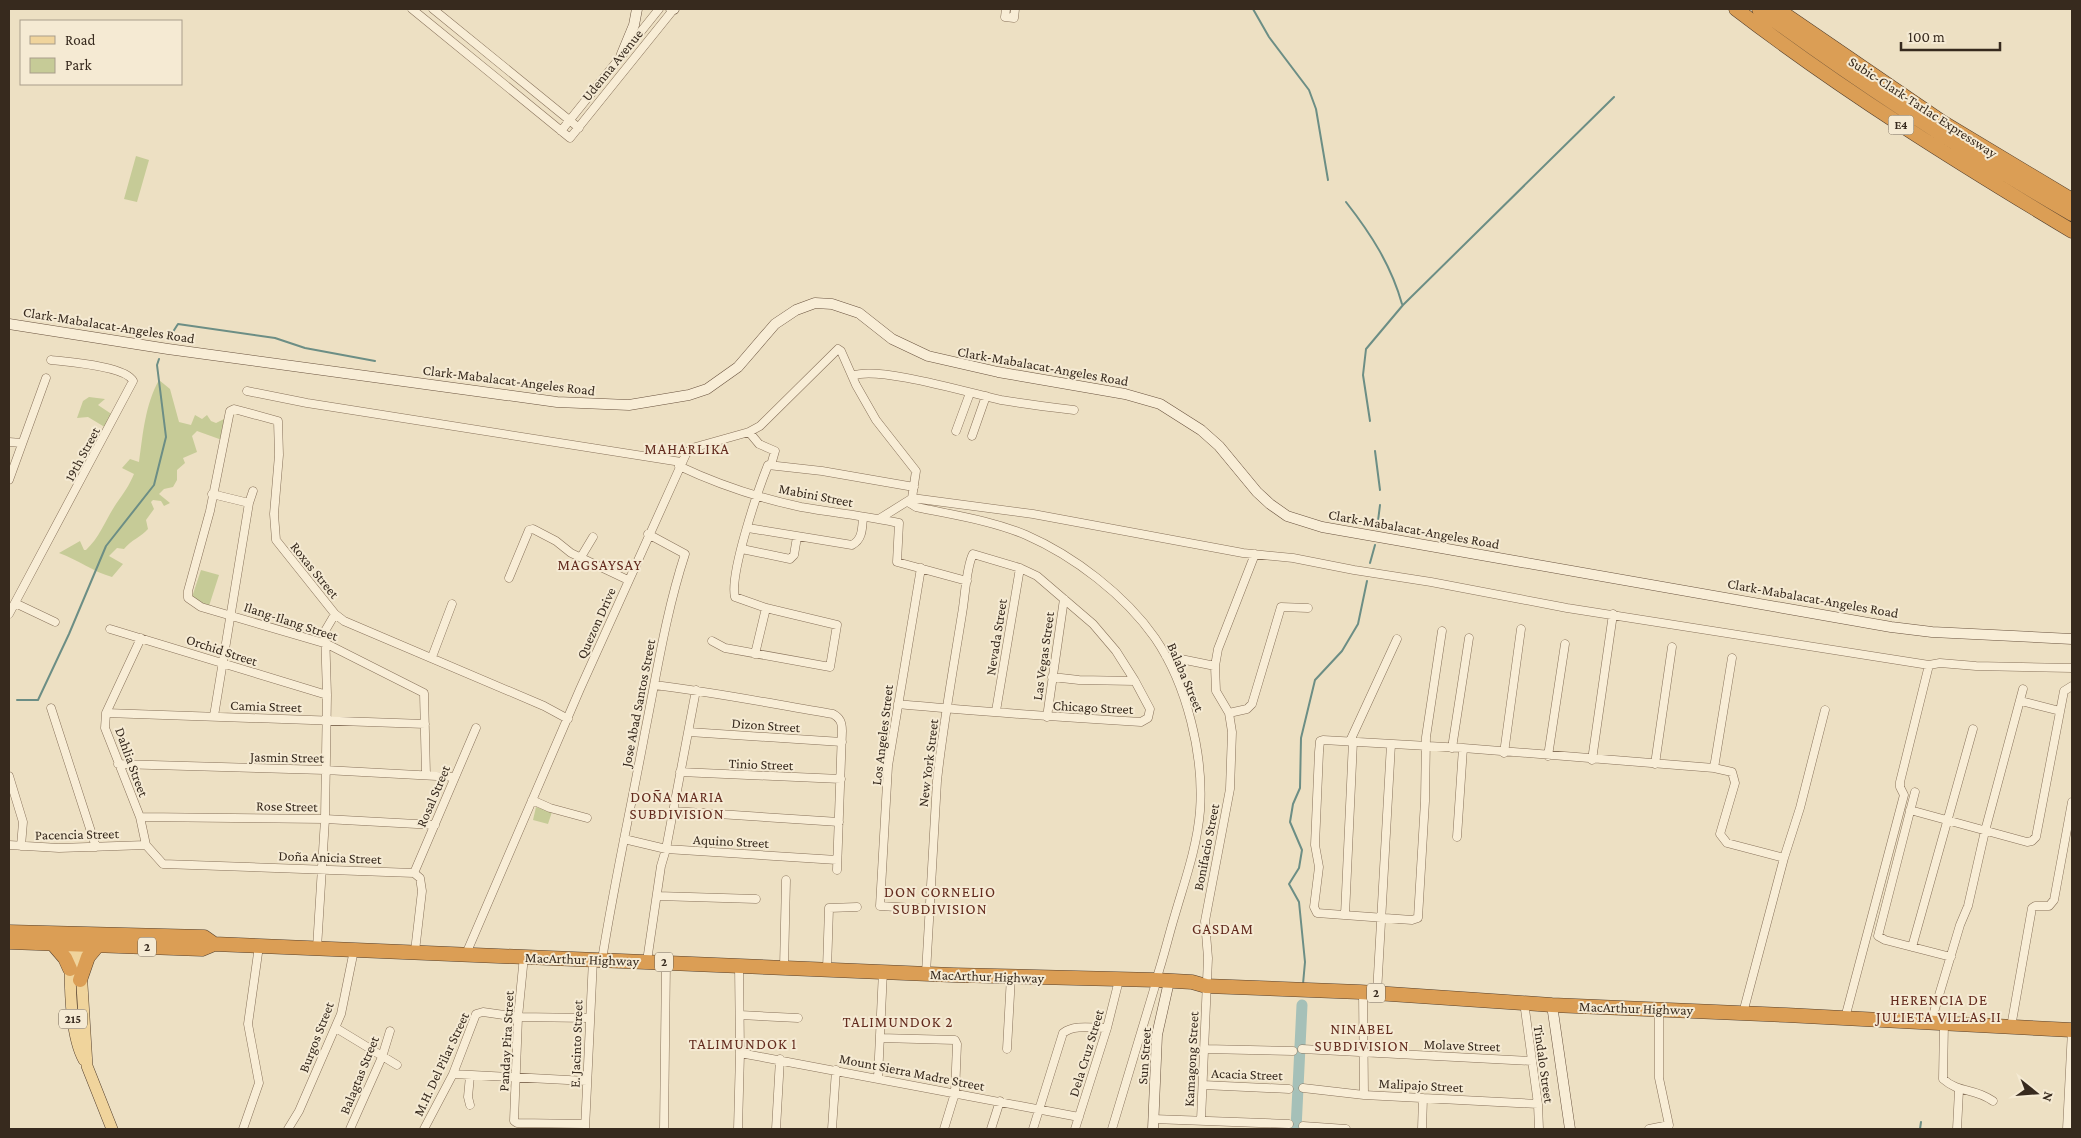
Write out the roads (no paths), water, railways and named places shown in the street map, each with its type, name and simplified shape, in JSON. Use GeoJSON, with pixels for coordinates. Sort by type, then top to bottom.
{"type":"FeatureCollection","features":[{"type":"Feature","properties":{"kind":"highway","name":"E4"},"geometry":{"type":"LineString","coordinates":[[1736,9],[1799,56],[1920,138],[2072,231]]}},
{"type":"Feature","properties":{"kind":"highway","name":"Subic-Clark-Tarlac Expressway"},"geometry":{"type":"LineString","coordinates":[[1758,9],[1858,80],[1938,133],[2072,214]]}},
{"type":"Feature","properties":{"kind":"highway","name":"Subic-Clark-Tarlac Expressway"},"geometry":{"type":"LineString","coordinates":[[1777,9],[1942,122],[2072,200]]}},
{"type":"Feature","properties":{"kind":"highway","name":"MacArthur Highway"},"geometry":{"type":"LineString","coordinates":[[9,932],[74,939],[204,937],[214,944]]}},
{"type":"Feature","properties":{"kind":"highway","name":"MacArthur Highway"},"geometry":{"type":"LineString","coordinates":[[9,942],[53,944],[74,939],[98,945],[202,949],[214,944],[1069,979],[1074,977],[1160,984],[1204,990],[1370,992],[1552,1005],[1743,1012],[2072,1030]]}},
{"type":"Feature","properties":{"kind":"highway"},"geometry":{"type":"LineString","coordinates":[[53,944],[65,958],[70,969]]}},
{"type":"Feature","properties":{"kind":"highway"},"geometry":{"type":"LineString","coordinates":[[80,980],[88,957],[98,945]]}},
{"type":"Feature","properties":{"kind":"highway","name":"MacArthur Highway"},"geometry":{"type":"LineString","coordinates":[[1069,979],[1074,982],[1160,984]]}},
{"type":"Feature","properties":{"kind":"main road"},"geometry":{"type":"LineString","coordinates":[[622,54],[634,25],[637,9]]}},
{"type":"Feature","properties":{"kind":"main road","name":"Clark-Mabalacat-Angeles Road"},"geometry":{"type":"LineString","coordinates":[[9,324],[177,350],[557,402],[629,405],[689,395],[707,388],[738,367],[775,324],[796,310],[815,303],[832,304],[859,313],[892,339],[928,356],[998,372],[1125,394],[1160,404],[1201,430],[1219,446],[1257,492],[1270,504],[1287,516],[1313,525],[1899,628],[1932,632],[2072,639]]}},
{"type":"Feature","properties":{"kind":"main road","name":"215"},"geometry":{"type":"LineString","coordinates":[[74,939],[70,969],[76,1039],[112,1129]]}},
{"type":"Feature","properties":{"kind":"main road","name":"215"},"geometry":{"type":"LineString","coordinates":[[74,939],[80,980],[87,1066]]}},
{"type":"Feature","properties":{"kind":"main road","name":"Sun Street"},"geometry":{"type":"LineString","coordinates":[[1153,1124],[1160,984]]}},
{"type":"Feature","properties":{"kind":"main road"},"geometry":{"type":"LineString","coordinates":[[1552,1005],[1570,1129]]}},
{"type":"Feature","properties":{"kind":"street"},"geometry":{"type":"LineString","coordinates":[[412,9],[561,131]]}},
{"type":"Feature","properties":{"kind":"street"},"geometry":{"type":"LineString","coordinates":[[433,9],[579,128]]}},
{"type":"Feature","properties":{"kind":"street","name":"Udenna Avenue"},"geometry":{"type":"LineString","coordinates":[[659,9],[561,131],[570,138],[673,9]]}},
{"type":"Feature","properties":{"kind":"street"},"geometry":{"type":"LineString","coordinates":[[1006,9],[1005,17],[1014,18],[1015,9]]}},
{"type":"Feature","properties":{"kind":"street","name":"Quezon Drive"},"geometry":{"type":"LineString","coordinates":[[466,954],[680,464],[692,448],[749,432],[760,426],[838,349],[841,351],[853,376]]}},
{"type":"Feature","properties":{"kind":"street","name":"19th Street"},"geometry":{"type":"LineString","coordinates":[[9,614],[133,382],[128,374],[51,360]]}},
{"type":"Feature","properties":{"kind":"street"},"geometry":{"type":"LineString","coordinates":[[910,500],[916,471],[876,420],[856,385],[853,376],[860,374],[900,377],[970,393],[1074,410]]}},
{"type":"Feature","properties":{"kind":"street"},"geometry":{"type":"LineString","coordinates":[[9,480],[46,378]]}},
{"type":"Feature","properties":{"kind":"street","name":"Mabini Street"},"geometry":{"type":"LineString","coordinates":[[247,391],[680,464],[717,483],[758,496],[799,506],[900,524],[897,562],[921,568]]}},
{"type":"Feature","properties":{"kind":"street"},"geometry":{"type":"LineString","coordinates":[[956,432],[970,393]]}},
{"type":"Feature","properties":{"kind":"street"},"geometry":{"type":"LineString","coordinates":[[972,436],[986,396]]}},
{"type":"Feature","properties":{"kind":"street","name":"Roxas Street"},"geometry":{"type":"LineString","coordinates":[[212,494],[230,411],[234,409],[276,420],[279,455],[274,514],[276,540],[336,614],[344,621],[432,657],[568,719]]}},
{"type":"Feature","properties":{"kind":"street"},"geometry":{"type":"LineString","coordinates":[[749,432],[759,444],[775,452],[771,465]]}},
{"type":"Feature","properties":{"kind":"street"},"geometry":{"type":"LineString","coordinates":[[9,442],[22,443]]}},
{"type":"Feature","properties":{"kind":"street"},"geometry":{"type":"LineString","coordinates":[[712,641],[725,648],[830,667],[837,625],[766,608],[735,598],[733,589],[742,549],[767,465],[914,487]]}},
{"type":"Feature","properties":{"kind":"street"},"geometry":{"type":"LineString","coordinates":[[214,716],[249,503],[253,490]]}},
{"type":"Feature","properties":{"kind":"street"},"geometry":{"type":"LineString","coordinates":[[212,494],[249,503]]}},
{"type":"Feature","properties":{"kind":"street","name":"Ilang-Ilang Street"},"geometry":{"type":"LineString","coordinates":[[212,494],[210,512],[188,591],[188,598],[201,607],[326,644],[424,693],[425,724]]}},
{"type":"Feature","properties":{"kind":"street"},"geometry":{"type":"LineString","coordinates":[[879,519],[910,500],[1033,514],[1255,554],[1293,558],[1613,614],[1929,665],[1940,663],[1976,666],[2072,668]]}},
{"type":"Feature","properties":{"kind":"street","name":"Balaba Street"},"geometry":{"type":"LineString","coordinates":[[910,500],[916,507],[978,518],[1026,535],[1075,563],[1120,599],[1155,638],[1166,656],[1188,709],[1196,739],[1201,774],[1200,811],[1196,843],[1160,984],[1112,1129]]}},
{"type":"Feature","properties":{"kind":"street"},"geometry":{"type":"LineString","coordinates":[[748,528],[852,544],[858,541],[861,536],[863,517]]}},
{"type":"Feature","properties":{"kind":"street"},"geometry":{"type":"LineString","coordinates":[[510,578],[530,530],[538,531],[581,558],[628,580]]}},
{"type":"Feature","properties":{"kind":"street","name":"Jose Abad Santos Street"},"geometry":{"type":"LineString","coordinates":[[598,959],[674,590],[685,554],[648,534]]}},
{"type":"Feature","properties":{"kind":"street"},"geometry":{"type":"LineString","coordinates":[[581,558],[593,537]]}},
{"type":"Feature","properties":{"kind":"street"},"geometry":{"type":"LineString","coordinates":[[742,549],[790,559],[794,555],[797,537]]}},
{"type":"Feature","properties":{"kind":"street","name":"Chicago Street"},"geometry":{"type":"LineString","coordinates":[[898,704],[1047,717],[1145,721],[1150,716],[1150,709],[1135,681],[1104,636],[1064,599],[1037,576],[1020,568],[976,553],[972,557]]}},
{"type":"Feature","properties":{"kind":"street"},"geometry":{"type":"LineString","coordinates":[[1255,554],[1218,649],[1215,666],[1216,692],[1228,713],[1248,709],[1252,704],[1281,607],[1308,608]]}},
{"type":"Feature","properties":{"kind":"street","name":"New York Street"},"geometry":{"type":"LineString","coordinates":[[926,973],[931,909],[936,789],[972,557]]}},
{"type":"Feature","properties":{"kind":"street"},"geometry":{"type":"LineString","coordinates":[[921,568],[967,581]]}},
{"type":"Feature","properties":{"kind":"street","name":"Los Angeles Street"},"geometry":{"type":"LineString","coordinates":[[921,568],[888,766],[880,906],[931,909]]}},
{"type":"Feature","properties":{"kind":"street","name":"Nevada Street"},"geometry":{"type":"LineString","coordinates":[[996,712],[1020,568]]}},
{"type":"Feature","properties":{"kind":"street","name":"Las Vegas Street"},"geometry":{"type":"LineString","coordinates":[[1047,717],[1064,599]]}},
{"type":"Feature","properties":{"kind":"street"},"geometry":{"type":"LineString","coordinates":[[15,603],[55,622]]}},
{"type":"Feature","properties":{"kind":"street"},"geometry":{"type":"LineString","coordinates":[[432,657],[452,604]]}},
{"type":"Feature","properties":{"kind":"street"},"geometry":{"type":"LineString","coordinates":[[755,654],[766,608]]}},
{"type":"Feature","properties":{"kind":"street"},"geometry":{"type":"LineString","coordinates":[[316,948],[323,869],[327,694],[325,632],[336,614]]}},
{"type":"Feature","properties":{"kind":"street"},"geometry":{"type":"LineString","coordinates":[[1592,760],[1613,614]]}},
{"type":"Feature","properties":{"kind":"street","name":"Orchid Street"},"geometry":{"type":"LineString","coordinates":[[110,629],[223,662],[277,681],[327,694]]}},
{"type":"Feature","properties":{"kind":"street"},"geometry":{"type":"LineString","coordinates":[[1504,752],[1521,629]]}},
{"type":"Feature","properties":{"kind":"street"},"geometry":{"type":"LineString","coordinates":[[1442,631],[1426,737],[1427,747],[1419,916],[1412,920],[1317,913],[1314,907],[1319,866],[1315,845],[1320,741],[1352,741],[1427,747],[1463,748],[1592,760],[1714,768],[1732,772],[1735,777],[1720,834],[1721,838],[1727,843],[1784,858]]}},
{"type":"Feature","properties":{"kind":"street","name":"Dahlia Street"},"geometry":{"type":"LineString","coordinates":[[141,638],[106,713],[105,728],[140,817],[146,845],[163,864]]}},
{"type":"Feature","properties":{"kind":"street"},"geometry":{"type":"LineString","coordinates":[[1452,748],[1469,638]]}},
{"type":"Feature","properties":{"kind":"street"},"geometry":{"type":"LineString","coordinates":[[1345,915],[1352,741],[1397,639]]}},
{"type":"Feature","properties":{"kind":"street"},"geometry":{"type":"LineString","coordinates":[[1548,756],[1566,644]]}},
{"type":"Feature","properties":{"kind":"street"},"geometry":{"type":"LineString","coordinates":[[1655,764],[1672,647]]}},
{"type":"Feature","properties":{"kind":"street"},"geometry":{"type":"LineString","coordinates":[[1166,656],[1215,666]]}},
{"type":"Feature","properties":{"kind":"street"},"geometry":{"type":"LineString","coordinates":[[1714,768],[1732,658]]}},
{"type":"Feature","properties":{"kind":"street"},"geometry":{"type":"LineString","coordinates":[[1844,1018],[1904,794],[1900,782],[1929,665]]}},
{"type":"Feature","properties":{"kind":"street"},"geometry":{"type":"LineString","coordinates":[[1052,677],[1079,680],[1135,681]]}},
{"type":"Feature","properties":{"kind":"street"},"geometry":{"type":"LineString","coordinates":[[654,685],[696,690],[781,707],[833,714],[842,724],[837,870]]}},
{"type":"Feature","properties":{"kind":"street"},"geometry":{"type":"LineString","coordinates":[[1910,810],[2027,842],[2032,841],[2036,837],[2064,691],[2072,686]]}},
{"type":"Feature","properties":{"kind":"street"},"geometry":{"type":"LineString","coordinates":[[1993,1101],[1972,1090],[1959,1090],[1942,1079],[1937,1022],[1951,957],[1960,925],[1968,906],[1985,831],[2024,689]]}},
{"type":"Feature","properties":{"kind":"street"},"geometry":{"type":"LineString","coordinates":[[646,961],[660,866],[666,850],[696,690]]}},
{"type":"Feature","properties":{"kind":"street"},"geometry":{"type":"LineString","coordinates":[[2021,701],[2060,710]]}},
{"type":"Feature","properties":{"kind":"street"},"geometry":{"type":"LineString","coordinates":[[51,708],[96,847]]}},
{"type":"Feature","properties":{"kind":"street"},"geometry":{"type":"LineString","coordinates":[[1743,1012],[1784,858],[1800,808],[1825,710]]}},
{"type":"Feature","properties":{"kind":"street","name":"Camia Street"},"geometry":{"type":"LineString","coordinates":[[106,713],[425,724]]}},
{"type":"Feature","properties":{"kind":"street","name":"Bonifacio Street"},"geometry":{"type":"LineString","coordinates":[[1204,990],[1206,912],[1230,789],[1232,732],[1228,713]]}},
{"type":"Feature","properties":{"kind":"street"},"geometry":{"type":"LineString","coordinates":[[425,724],[426,775]]}},
{"type":"Feature","properties":{"kind":"street","name":"Rosal Street"},"geometry":{"type":"LineString","coordinates":[[414,873],[476,728]]}},
{"type":"Feature","properties":{"kind":"street"},"geometry":{"type":"LineString","coordinates":[[1912,947],[1949,822],[1973,729]]}},
{"type":"Feature","properties":{"kind":"street","name":"Dizon Street"},"geometry":{"type":"LineString","coordinates":[[689,732],[842,742]]}},
{"type":"Feature","properties":{"kind":"street"},"geometry":{"type":"LineString","coordinates":[[1364,1095],[1364,1054],[1370,992],[1382,918],[1391,744]]}},
{"type":"Feature","properties":{"kind":"street"},"geometry":{"type":"LineString","coordinates":[[1457,837],[1463,748]]}},
{"type":"Feature","properties":{"kind":"street","name":"Jasmin Street"},"geometry":{"type":"LineString","coordinates":[[118,764],[324,770],[455,777]]}},
{"type":"Feature","properties":{"kind":"street","name":"Tinio Street"},"geometry":{"type":"LineString","coordinates":[[680,772],[841,779]]}},
{"type":"Feature","properties":{"kind":"street"},"geometry":{"type":"LineString","coordinates":[[9,776],[23,822],[21,846]]}},
{"type":"Feature","properties":{"kind":"street"},"geometry":{"type":"LineString","coordinates":[[1915,792],[1878,936],[1885,940],[1951,957]]}},
{"type":"Feature","properties":{"kind":"street"},"geometry":{"type":"LineString","coordinates":[[532,800],[550,808],[588,818]]}},
{"type":"Feature","properties":{"kind":"street"},"geometry":{"type":"LineString","coordinates":[[2011,1027],[2032,908],[2034,906],[2052,904],[2054,900],[2072,802]]}},
{"type":"Feature","properties":{"kind":"street"},"geometry":{"type":"LineString","coordinates":[[672,811],[839,822]]}},
{"type":"Feature","properties":{"kind":"street","name":"Rose Street"},"geometry":{"type":"LineString","coordinates":[[140,817],[324,819],[435,825]]}},
{"type":"Feature","properties":{"kind":"street","name":"Aquino Street"},"geometry":{"type":"LineString","coordinates":[[624,839],[666,850],[837,860]]}},
{"type":"Feature","properties":{"kind":"street","name":"Pacencia Street"},"geometry":{"type":"LineString","coordinates":[[9,845],[96,847],[146,845]]}},
{"type":"Feature","properties":{"kind":"street","name":"Doña Anicia Street"},"geometry":{"type":"LineString","coordinates":[[163,864],[414,873]]}},
{"type":"Feature","properties":{"kind":"street"},"geometry":{"type":"LineString","coordinates":[[414,873],[420,878],[422,891],[415,951]]}},
{"type":"Feature","properties":{"kind":"street"},"geometry":{"type":"LineString","coordinates":[[784,967],[786,880]]}},
{"type":"Feature","properties":{"kind":"street"},"geometry":{"type":"LineString","coordinates":[[657,896],[756,899]]}},
{"type":"Feature","properties":{"kind":"street"},"geometry":{"type":"LineString","coordinates":[[827,969],[829,908],[857,906]]}},
{"type":"Feature","properties":{"kind":"street"},"geometry":{"type":"LineString","coordinates":[[243,1129],[259,1083],[248,1024],[259,946]]}},
{"type":"Feature","properties":{"kind":"street","name":"Burgos Street"},"geometry":{"type":"LineString","coordinates":[[288,1129],[299,1111],[336,1028],[341,1014],[354,950]]}},
{"type":"Feature","properties":{"kind":"street","name":"Panday Pira Street"},"geometry":{"type":"LineString","coordinates":[[524,956],[518,1017],[514,1121],[585,1127]]}},
{"type":"Feature","properties":{"kind":"street","name":"E. Jacinto Street"},"geometry":{"type":"LineString","coordinates":[[585,1127],[589,1018],[598,959]]}},
{"type":"Feature","properties":{"kind":"street"},"geometry":{"type":"LineString","coordinates":[[664,1129],[666,962]]}},
{"type":"Feature","properties":{"kind":"street"},"geometry":{"type":"LineString","coordinates":[[738,1129],[740,1053],[739,964]]}},
{"type":"Feature","properties":{"kind":"street"},"geometry":{"type":"LineString","coordinates":[[878,1078],[883,971]]}},
{"type":"Feature","properties":{"kind":"street"},"geometry":{"type":"LineString","coordinates":[[1007,1049],[1011,976]]}},
{"type":"Feature","properties":{"kind":"street","name":"Dela Cruz Street"},"geometry":{"type":"LineString","coordinates":[[1075,1129],[1108,1028],[1118,984]]}},
{"type":"Feature","properties":{"kind":"street","name":"Kamagong Street"},"geometry":{"type":"LineString","coordinates":[[1201,1120],[1205,1049],[1204,990]]}},
{"type":"Feature","properties":{"kind":"street","name":"Tindalo Street"},"geometry":{"type":"LineString","coordinates":[[1524,1002],[1538,1104],[1539,1129]]}},
{"type":"Feature","properties":{"kind":"street"},"geometry":{"type":"LineString","coordinates":[[1649,1129],[1669,1127],[1659,1078],[1659,1008]]}},
{"type":"Feature","properties":{"kind":"street","name":"M.H. Del Pilar Street"},"geometry":{"type":"LineString","coordinates":[[424,1129],[453,1074],[476,1014],[482,1012],[518,1017]]}},
{"type":"Feature","properties":{"kind":"street"},"geometry":{"type":"LineString","coordinates":[[740,1015],[798,1018]]}},
{"type":"Feature","properties":{"kind":"street"},"geometry":{"type":"LineString","coordinates":[[518,1017],[589,1018]]}},
{"type":"Feature","properties":{"kind":"street"},"geometry":{"type":"LineString","coordinates":[[336,1028],[397,1065]]}},
{"type":"Feature","properties":{"kind":"street"},"geometry":{"type":"LineString","coordinates":[[1033,1129],[1063,1033],[1068,1029],[1076,1028],[1108,1028]]}},
{"type":"Feature","properties":{"kind":"street"},"geometry":{"type":"LineString","coordinates":[[2067,1129],[2072,1030]]}},
{"type":"Feature","properties":{"kind":"street","name":"Balagtas Street"},"geometry":{"type":"LineString","coordinates":[[350,1129],[382,1057],[390,1031]]}},
{"type":"Feature","properties":{"kind":"street"},"geometry":{"type":"LineString","coordinates":[[880,1038],[955,1040],[957,1044],[955,1093],[944,1129]]}},
{"type":"Feature","properties":{"kind":"street"},"geometry":{"type":"LineString","coordinates":[[1205,1049],[1293,1051]]}},
{"type":"Feature","properties":{"kind":"street","name":"Molave Street"},"geometry":{"type":"LineString","coordinates":[[1302,1050],[1532,1061]]}},
{"type":"Feature","properties":{"kind":"street","name":"Mount Sierra Madre Street"},"geometry":{"type":"LineString","coordinates":[[740,1053],[1040,1108],[1079,1117]]}},
{"type":"Feature","properties":{"kind":"street"},"geometry":{"type":"LineString","coordinates":[[776,1129],[780,1059]]}},
{"type":"Feature","properties":{"kind":"street"},"geometry":{"type":"LineString","coordinates":[[832,1129],[836,1070]]}},
{"type":"Feature","properties":{"kind":"street"},"geometry":{"type":"LineString","coordinates":[[453,1074],[587,1081]]}},
{"type":"Feature","properties":{"kind":"street"},"geometry":{"type":"LineString","coordinates":[[470,1076],[468,1097],[470,1106]]}},
{"type":"Feature","properties":{"kind":"street","name":"Acacia Street"},"geometry":{"type":"LineString","coordinates":[[1203,1085],[1289,1089]]}},
{"type":"Feature","properties":{"kind":"street","name":"Malipajo Street"},"geometry":{"type":"LineString","coordinates":[[1303,1088],[1364,1095],[1538,1104]]}},
{"type":"Feature","properties":{"kind":"street"},"geometry":{"type":"LineString","coordinates":[[1957,1129],[1959,1090]]}},
{"type":"Feature","properties":{"kind":"street"},"geometry":{"type":"LineString","coordinates":[[1422,1129],[1423,1098]]}},
{"type":"Feature","properties":{"kind":"street"},"geometry":{"type":"LineString","coordinates":[[992,1129],[1000,1101]]}},
{"type":"Feature","properties":{"kind":"street"},"geometry":{"type":"LineString","coordinates":[[1153,1124],[1176,1120],[1289,1124]]}},
{"type":"Feature","properties":{"kind":"street"},"geometry":{"type":"LineString","coordinates":[[1303,1126],[1346,1129]]}},
{"type":"Feature","properties":{"kind":"waterway"},"geometry":{"type":"LineString","coordinates":[[1253,9],[1269,37],[1309,90],[1316,109],[1328,180]]}},
{"type":"Feature","properties":{"kind":"waterway"},"geometry":{"type":"LineString","coordinates":[[1370,421],[1363,375],[1366,349],[1403,305],[1614,97]]}},
{"type":"Feature","properties":{"kind":"waterway"},"geometry":{"type":"LineString","coordinates":[[1346,202],[1379,250],[1392,276],[1402,304]]}},
{"type":"Feature","properties":{"kind":"waterway"},"geometry":{"type":"LineString","coordinates":[[169,338],[178,324],[275,338],[305,348],[375,361]]}},
{"type":"Feature","properties":{"kind":"waterway"},"geometry":{"type":"LineString","coordinates":[[17,700],[38,700],[69,634],[106,546],[154,485],[166,437],[157,365],[159,359]]}},
{"type":"Feature","properties":{"kind":"waterway"},"geometry":{"type":"LineString","coordinates":[[1375,451],[1380,490]]}},
{"type":"Feature","properties":{"kind":"waterway"},"geometry":{"type":"LineString","coordinates":[[1377,529],[1380,505]]}},
{"type":"Feature","properties":{"kind":"waterway"},"geometry":{"type":"LineString","coordinates":[[1370,563],[1375,545]]}},
{"type":"Feature","properties":{"kind":"waterway"},"geometry":{"type":"LineString","coordinates":[[1303,984],[1305,962],[1299,902],[1289,884],[1299,868],[1302,850],[1290,822],[1293,804],[1300,788],[1301,738],[1315,680],[1342,651],[1358,624],[1367,581]]}},
{"type":"Feature","properties":{"kind":"waterway"},"geometry":{"type":"LineString","coordinates":[[1296,1129],[1302,1005]]}},
{"type":"Feature","properties":{"kind":"waterway"},"geometry":{"type":"LineString","coordinates":[[1920,1129],[1921,1122]]}},
{"type":"Feature","properties":{"kind":"district","name":"MAHARLIKA"},"geometry":{"type":"Point","coordinates":[687,449]}},
{"type":"Feature","properties":{"kind":"district","name":"MAGSAYSAY"},"geometry":{"type":"Point","coordinates":[600,565]}},
{"type":"Feature","properties":{"kind":"district","name":"DOÑA MARIA SUBDIVISION"},"geometry":{"type":"Point","coordinates":[677,806]}},
{"type":"Feature","properties":{"kind":"district","name":"DON CORNELIO SUBDIVISION"},"geometry":{"type":"Point","coordinates":[940,900]}},
{"type":"Feature","properties":{"kind":"district","name":"GASDAM"},"geometry":{"type":"Point","coordinates":[1223,929]}},
{"type":"Feature","properties":{"kind":"district","name":"HERENCIA DE JULIETA VILLAS II"},"geometry":{"type":"Point","coordinates":[1939,1008]}},
{"type":"Feature","properties":{"kind":"district","name":"TALIMUNDOK 2"},"geometry":{"type":"Point","coordinates":[898,1022]}},
{"type":"Feature","properties":{"kind":"district","name":"NINABEL SUBDIVISION"},"geometry":{"type":"Point","coordinates":[1362,1038]}},
{"type":"Feature","properties":{"kind":"district","name":"TALIMUNDOK 1"},"geometry":{"type":"Point","coordinates":[743,1044]}}]}
